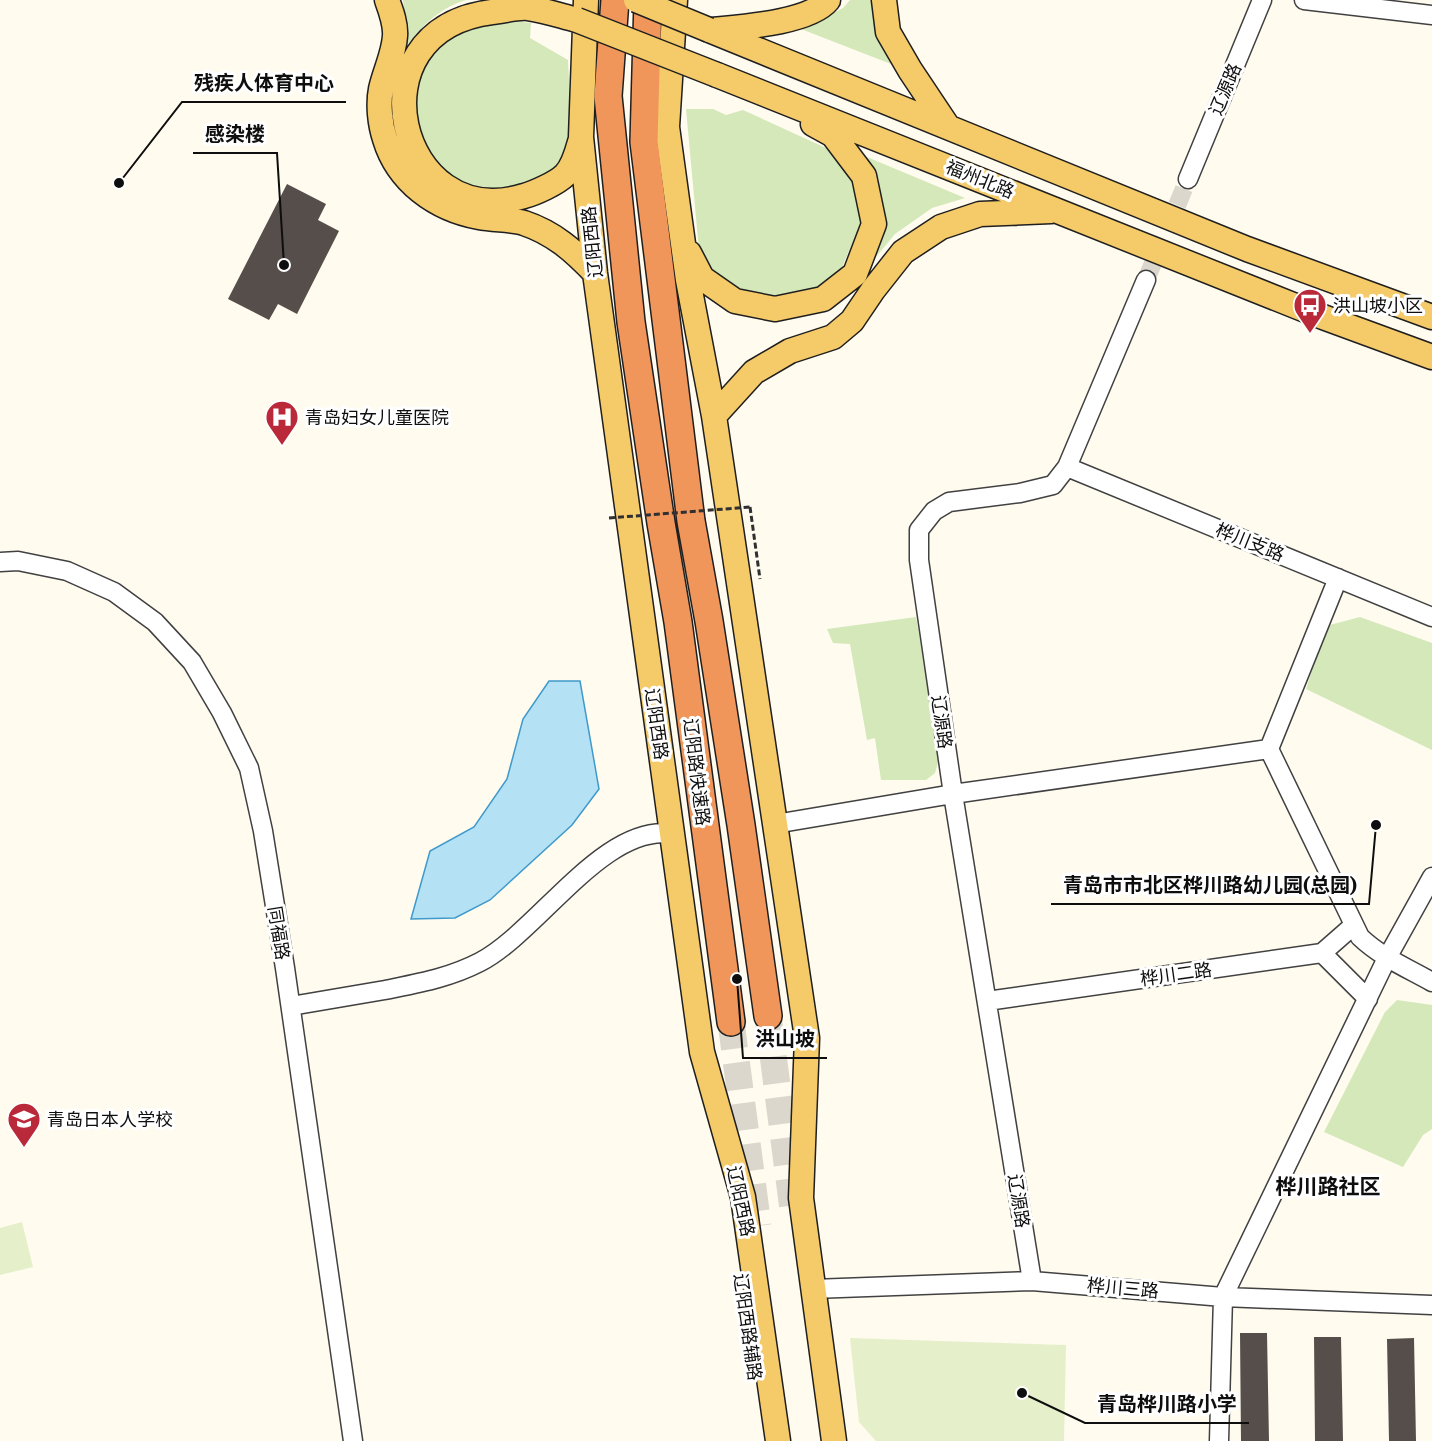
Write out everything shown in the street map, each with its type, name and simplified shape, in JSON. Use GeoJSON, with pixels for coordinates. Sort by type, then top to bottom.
{"type":"FeatureCollection","features":[{"type":"Feature","properties":{"kind":"highway","name":"辽阳西路"},"geometry":{"type":"LineString","coordinates":[[615,0],[608,96],[631,322],[661,523]]}},
{"type":"Feature","properties":{"kind":"highway","name":"辽阳路快速路"},"geometry":{"type":"LineString","coordinates":[[648,0],[644,142],[691,521],[732,768],[768,1016]]}},
{"type":"Feature","properties":{"kind":"highway","name":"辽阳路快速路"},"geometry":{"type":"LineString","coordinates":[[661,523],[678,622],[731,1022]]}},
{"type":"Feature","properties":{"kind":"main road"},"geometry":{"type":"LineString","coordinates":[[387,0],[395,34],[392,57],[381,90],[381,122],[385,140],[393,157],[409,181],[425,196],[461,213],[522,222],[555,236],[595,273]]}},
{"type":"Feature","properties":{"kind":"main road","name":"福州北路"},"geometry":{"type":"LineString","coordinates":[[527,0],[581,10],[717,75],[1323,317],[1432,357]]}},
{"type":"Feature","properties":{"kind":"main road","name":"福州北路"},"geometry":{"type":"LineString","coordinates":[[636,0],[1247,249],[1432,317]]}},
{"type":"Feature","properties":{"kind":"main road"},"geometry":{"type":"LineString","coordinates":[[675,0],[667,127],[688,280],[714,416],[807,1038],[801,1198],[834,1441]]}},
{"type":"Feature","properties":{"kind":"main road"},"geometry":{"type":"LineString","coordinates":[[709,30],[772,23],[821,9],[828,0]]}},
{"type":"Feature","properties":{"kind":"main road"},"geometry":{"type":"LineString","coordinates":[[884,0],[888,32],[948,128]]}},
{"type":"Feature","properties":{"kind":"main road"},"geometry":{"type":"LineString","coordinates":[[581,10],[527,8],[471,15],[451,24],[431,38],[419,53],[410,70],[403,106],[405,124],[411,142],[422,163],[454,192],[482,200],[496,202],[535,193],[565,176],[575,159],[581,137]]}},
{"type":"Feature","properties":{"kind":"main road","name":"辽阳西路"},"geometry":{"type":"LineString","coordinates":[[581,10],[581,137],[595,273],[702,1052],[743,1197],[778,1441]]}},
{"type":"Feature","properties":{"kind":"main road"},"geometry":{"type":"LineString","coordinates":[[682,241],[702,278],[735,301],[775,309],[823,299],[855,274],[874,224],[864,176],[833,135],[717,75]]}},
{"type":"Feature","properties":{"kind":"main road"},"geometry":{"type":"LineString","coordinates":[[714,416],[754,372],[790,351],[833,337],[852,321],[903,252],[941,227],[980,214],[1060,211]]}},
{"type":"Feature","properties":{"kind":"main road","name":"辽阳西路辅路"},"geometry":{"type":"LineString","coordinates":[[717,1106],[764,1441]]}},
{"type":"Feature","properties":{"kind":"street","name":"辽源路"},"geometry":{"type":"LineString","coordinates":[[1188,179],[1262,0]]}},
{"type":"Feature","properties":{"kind":"street"},"geometry":{"type":"LineString","coordinates":[[1304,0],[1432,15]]}},
{"type":"Feature","properties":{"kind":"street","name":"辽源路"},"geometry":{"type":"LineString","coordinates":[[1032,1281],[953,794],[919,560],[920,530],[934,511],[949,502],[1020,494],[1053,485],[1067,467],[1146,280]]}},
{"type":"Feature","properties":{"kind":"street","name":"桦川支路"},"geometry":{"type":"LineString","coordinates":[[1067,467],[1432,617]]}},
{"type":"Feature","properties":{"kind":"street","name":"同福路"},"geometry":{"type":"LineString","coordinates":[[0,562],[18,561],[67,571],[114,592],[155,622],[192,662],[222,712],[249,768],[262,831],[291,1006],[353,1441]]}},
{"type":"Feature","properties":{"kind":"street"},"geometry":{"type":"LineString","coordinates":[[1338,578],[1269,749],[1360,937],[1387,958],[1432,982]]}},
{"type":"Feature","properties":{"kind":"street"},"geometry":{"type":"LineString","coordinates":[[776,824],[953,794],[1269,749]]}},
{"type":"Feature","properties":{"kind":"street"},"geometry":{"type":"LineString","coordinates":[[291,1006],[440,980],[482,961],[520,932],[596,861],[630,841],[661,832],[672,834]]}},
{"type":"Feature","properties":{"kind":"street"},"geometry":{"type":"LineString","coordinates":[[1218,1441],[1223,1297],[1387,958],[1432,877]]}},
{"type":"Feature","properties":{"kind":"street"},"geometry":{"type":"LineString","coordinates":[[1354,925],[1322,954],[1368,999]]}},
{"type":"Feature","properties":{"kind":"street","name":"桦川二路"},"geometry":{"type":"LineString","coordinates":[[987,1001],[1322,954]]}},
{"type":"Feature","properties":{"kind":"street","name":"桦川三路"},"geometry":{"type":"LineString","coordinates":[[813,1289],[1032,1281],[1223,1297],[1432,1305]]}},
{"type":"Feature","properties":{"kind":"path"},"geometry":{"type":"LineString","coordinates":[[609,518],[750,507],[760,579]]}},
{"type":"Feature","properties":{"kind":"green space"},"geometry":{"type":"Polygon","coordinates":[[[403,0],[466,0],[436,15],[400,55],[403,0]]]}},
{"type":"Feature","properties":{"kind":"green space"},"geometry":{"type":"Polygon","coordinates":[[[850,0],[871,0],[877,36],[891,64],[801,29],[843,8],[850,0]]]}},
{"type":"Feature","properties":{"kind":"green space"},"geometry":{"type":"Polygon","coordinates":[[[494,18],[531,23],[530,38],[568,60],[572,144],[554,173],[528,188],[473,190],[429,162],[409,103],[413,78],[441,37],[494,18]]]}},
{"type":"Feature","properties":{"kind":"green space"},"geometry":{"type":"Polygon","coordinates":[[[686,109],[713,109],[726,115],[743,110],[826,148],[852,181],[861,223],[842,267],[818,288],[776,299],[739,294],[710,275],[699,250],[686,109]]]}},
{"type":"Feature","properties":{"kind":"green space"},"geometry":{"type":"Polygon","coordinates":[[[867,157],[965,198],[932,208],[895,234],[871,263],[881,222],[879,180],[867,157]]]}},
{"type":"Feature","properties":{"kind":"green space"},"geometry":{"type":"Polygon","coordinates":[[[916,617],[940,755],[935,773],[926,780],[881,780],[875,738],[867,740],[850,644],[833,643],[827,629],[916,617]]]}},
{"type":"Feature","properties":{"kind":"green space"},"geometry":{"type":"Polygon","coordinates":[[[1360,617],[1432,643],[1432,750],[1306,689],[1326,626],[1360,617]]]}},
{"type":"Feature","properties":{"kind":"green space"},"geometry":{"type":"Polygon","coordinates":[[[1397,1000],[1432,1005],[1432,1129],[1423,1135],[1403,1167],[1324,1132],[1385,1012],[1397,1000]]]}},
{"type":"Feature","properties":{"kind":"green space"},"geometry":{"type":"Polygon","coordinates":[[[22,1222],[33,1267],[0,1275],[0,1228],[22,1222]]]}},
{"type":"Feature","properties":{"kind":"green space"},"geometry":{"type":"Polygon","coordinates":[[[850,1338],[1066,1345],[1064,1441],[876,1441],[859,1422],[850,1338]]]}},
{"type":"Feature","properties":{"kind":"water"},"geometry":{"type":"Polygon","coordinates":[[[549,681],[580,681],[599,789],[572,825],[490,900],[455,918],[411,919],[430,851],[474,827],[507,779],[523,719],[549,681]]]}},
{"type":"Feature","properties":{"kind":"building"},"geometry":{"type":"Polygon","coordinates":[[[287,184],[326,204],[318,220],[339,231],[297,314],[278,304],[269,320],[228,299],[287,184]]]}},
{"type":"Feature","properties":{"kind":"building"},"geometry":{"type":"Polygon","coordinates":[[[1240,1333],[1267,1333],[1269,1441],[1241,1441],[1240,1333]]]}},
{"type":"Feature","properties":{"kind":"building"},"geometry":{"type":"Polygon","coordinates":[[[1314,1337],[1341,1337],[1343,1441],[1315,1441],[1314,1337]]]}},
{"type":"Feature","properties":{"kind":"building"},"geometry":{"type":"Polygon","coordinates":[[[1414,1338],[1416,1441],[1389,1441],[1387,1339],[1414,1338]]]}},
{"type":"Feature","properties":{"kind":"tunnel"},"geometry":{"type":"LineString","coordinates":[[1146,280],[1188,179]]}},
{"type":"Feature","properties":{"kind":"tunnel"},"geometry":{"type":"LineString","coordinates":[[768,1016],[794,1217]]}},
{"type":"Feature","properties":{"kind":"tunnel"},"geometry":{"type":"LineString","coordinates":[[731,1022],[758,1226]]}},
{"type":"Feature","properties":{"kind":"place","name":"残疾人体育中心"},"geometry":{"type":"Point","coordinates":[119,183]}},
{"type":"Feature","properties":{"kind":"place","name":"感染楼"},"geometry":{"type":"Point","coordinates":[284,265]}},
{"type":"Feature","properties":{"kind":"place","name":"洪山坡小区"},"geometry":{"type":"Point","coordinates":[1310,334]}},
{"type":"Feature","properties":{"kind":"place","name":"青岛妇女儿童医院"},"geometry":{"type":"Point","coordinates":[282,446]}},
{"type":"Feature","properties":{"kind":"place","name":"青岛市市北区桦川路幼儿园(总园)"},"geometry":{"type":"Point","coordinates":[1376,825]}},
{"type":"Feature","properties":{"kind":"place","name":"洪山坡"},"geometry":{"type":"Point","coordinates":[737,979]}},
{"type":"Feature","properties":{"kind":"place","name":"青岛日本人学校"},"geometry":{"type":"Point","coordinates":[24,1148]}},
{"type":"Feature","properties":{"kind":"place","name":"青岛桦川路小学"},"geometry":{"type":"Point","coordinates":[1022,1393]}},
{"type":"Feature","properties":{"kind":"district","name":"桦川路社区"},"geometry":{"type":"Point","coordinates":[1328,1186]}}]}
